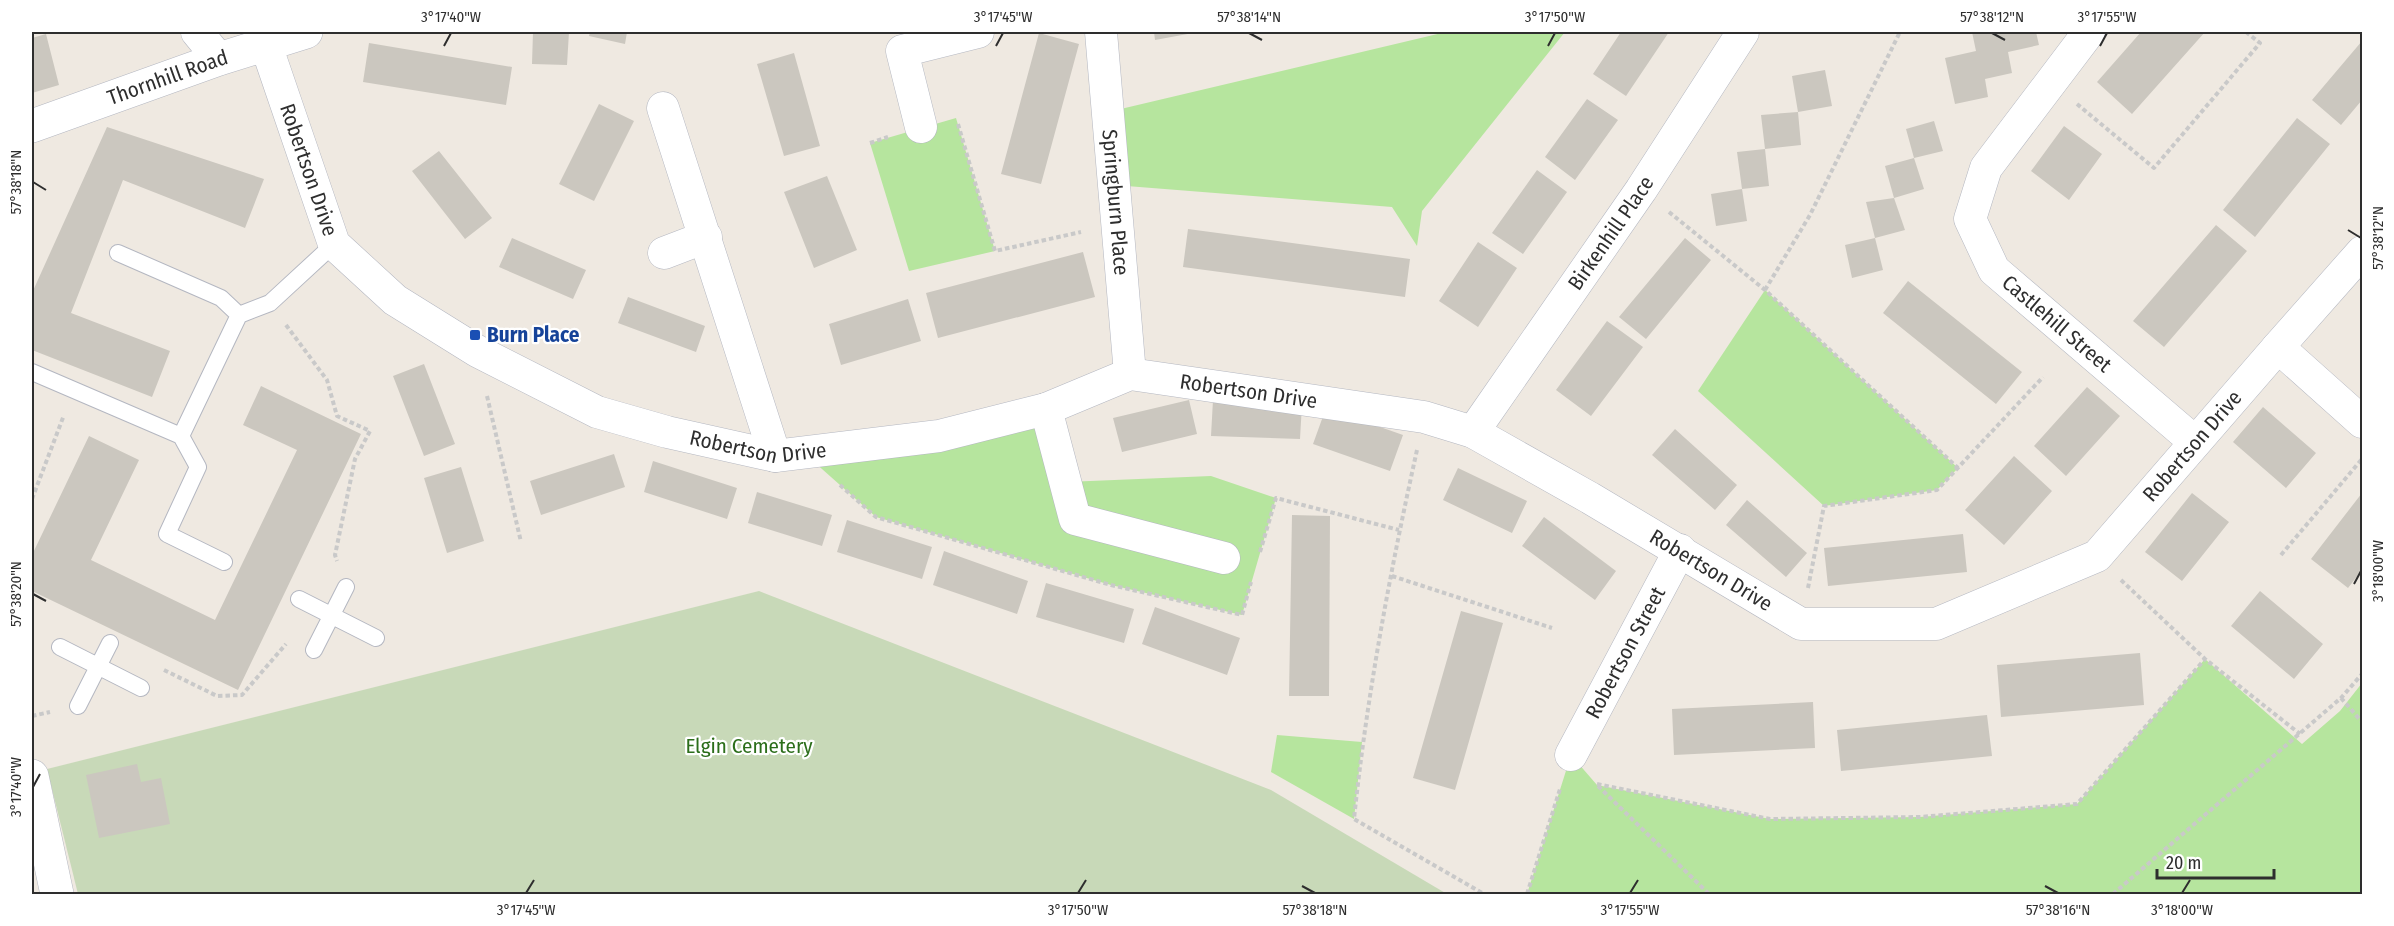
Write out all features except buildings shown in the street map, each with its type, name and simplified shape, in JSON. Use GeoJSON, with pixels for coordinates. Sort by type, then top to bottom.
{"type":"FeatureCollection","features":[{"type":"Feature","properties":{"kind":"street"},"geometry":{"type":"LineString","coordinates":[[197,32],[219,59]]}},
{"type":"Feature","properties":{"kind":"street","name":"Thornhill Road"},"geometry":{"type":"LineString","coordinates":[[32,126],[219,59],[306,32]]}},
{"type":"Feature","properties":{"kind":"street"},"geometry":{"type":"LineString","coordinates":[[921,127],[902,51],[978,32]]}},
{"type":"Feature","properties":{"kind":"street","name":"Springburn Place"},"geometry":{"type":"LineString","coordinates":[[1101,32],[1130,374]]}},
{"type":"Feature","properties":{"kind":"street","name":"Birkenhill Place"},"geometry":{"type":"LineString","coordinates":[[1473,432],[1641,190],[1743,32]]}},
{"type":"Feature","properties":{"kind":"street","name":"Castlehill Street"},"geometry":{"type":"LineString","coordinates":[[2089,32],[1986,168],[1970,219],[1994,270],[2195,442]]}},
{"type":"Feature","properties":{"kind":"street","name":"Robertson Drive"},"geometry":{"type":"LineString","coordinates":[[266,45],[334,244],[394,300],[477,351],[597,412],[667,432],[775,456],[939,436],[1046,409],[1130,374],[1424,417],[1473,432],[1680,550],[1801,624],[1936,624],[2097,556],[2362,252]]}},
{"type":"Feature","properties":{"kind":"street"},"geometry":{"type":"LineString","coordinates":[[663,108],[775,456]]}},
{"type":"Feature","properties":{"kind":"street"},"geometry":{"type":"LineString","coordinates":[[664,253],[706,237]]}},
{"type":"Feature","properties":{"kind":"street"},"geometry":{"type":"LineString","coordinates":[[2278,347],[2362,422]]}},
{"type":"Feature","properties":{"kind":"street"},"geometry":{"type":"LineString","coordinates":[[1046,409],[1075,519],[1224,558]]}},
{"type":"Feature","properties":{"kind":"street","name":"Robertson Street"},"geometry":{"type":"LineString","coordinates":[[1571,755],[1680,550]]}},
{"type":"Feature","properties":{"kind":"street"},"geometry":{"type":"LineString","coordinates":[[32,776],[57,894]]}},
{"type":"Feature","properties":{"kind":"lane"},"geometry":{"type":"LineString","coordinates":[[181,436],[239,315],[270,303],[334,244]]}},
{"type":"Feature","properties":{"kind":"lane"},"geometry":{"type":"LineString","coordinates":[[118,254],[221,298],[239,315]]}},
{"type":"Feature","properties":{"kind":"lane"},"geometry":{"type":"LineString","coordinates":[[32,372],[181,436],[198,467],[167,534],[224,562]]}},
{"type":"Feature","properties":{"kind":"lane"},"geometry":{"type":"LineString","coordinates":[[314,650],[346,587]]}},
{"type":"Feature","properties":{"kind":"lane"},"geometry":{"type":"LineString","coordinates":[[299,599],[376,638]]}},
{"type":"Feature","properties":{"kind":"lane"},"geometry":{"type":"LineString","coordinates":[[78,706],[110,643]]}},
{"type":"Feature","properties":{"kind":"lane"},"geometry":{"type":"LineString","coordinates":[[60,647],[141,688]]}},
{"type":"Feature","properties":{"kind":"path"},"geometry":{"type":"LineString","coordinates":[[1765,290],[1810,215],[1900,32]]}},
{"type":"Feature","properties":{"kind":"path"},"geometry":{"type":"LineString","coordinates":[[2051,82],[2154,168],[2260,43],[2246,32]]}},
{"type":"Feature","properties":{"kind":"path"},"geometry":{"type":"LineString","coordinates":[[870,143],[956,118],[995,251],[1117,224]]}},
{"type":"Feature","properties":{"kind":"path"},"geometry":{"type":"LineString","coordinates":[[1641,190],[1765,290],[1958,468]]}},
{"type":"Feature","properties":{"kind":"path"},"geometry":{"type":"LineString","coordinates":[[270,303],[327,380],[337,416],[370,431],[355,459],[335,555],[346,587]]}},
{"type":"Feature","properties":{"kind":"path"},"geometry":{"type":"LineString","coordinates":[[477,351],[521,542]]}},
{"type":"Feature","properties":{"kind":"path"},"geometry":{"type":"LineString","coordinates":[[1801,624],[1824,506],[1937,490],[2043,376]]}},
{"type":"Feature","properties":{"kind":"path"},"geometry":{"type":"LineString","coordinates":[[32,499],[74,390]]}},
{"type":"Feature","properties":{"kind":"path"},"geometry":{"type":"LineString","coordinates":[[1424,417],[1362,742],[1354,819],[1484,894]]}},
{"type":"Feature","properties":{"kind":"path"},"geometry":{"type":"LineString","coordinates":[[2281,555],[2362,459]]}},
{"type":"Feature","properties":{"kind":"path"},"geometry":{"type":"LineString","coordinates":[[2097,556],[2205,659],[2300,734]]}},
{"type":"Feature","properties":{"kind":"path"},"geometry":{"type":"LineString","coordinates":[[1392,576],[1552,628]]}},
{"type":"Feature","properties":{"kind":"path"},"geometry":{"type":"LineString","coordinates":[[159,668],[218,696],[242,695],[287,643],[314,650]]}},
{"type":"Feature","properties":{"kind":"path"},"geometry":{"type":"LineString","coordinates":[[1597,784],[1770,819],[1920,817],[2077,804],[2205,659]]}},
{"type":"Feature","properties":{"kind":"path"},"geometry":{"type":"LineString","coordinates":[[2113,894],[2341,698],[2362,674]]}},
{"type":"Feature","properties":{"kind":"path"},"geometry":{"type":"LineString","coordinates":[[2341,698],[2362,722]]}},
{"type":"Feature","properties":{"kind":"path"},"geometry":{"type":"LineString","coordinates":[[1571,755],[1597,784],[1709,894]]}},
{"type":"Feature","properties":{"kind":"path"},"geometry":{"type":"LineString","coordinates":[[1527,894],[1571,755]]}},
{"type":"Feature","properties":{"kind":"green space"},"geometry":{"type":"Polygon","coordinates":[[[1446,32],[1565,32],[1422,211],[1417,246],[1392,207],[1114,185],[1108,112],[1446,32]]]}},
{"type":"Feature","properties":{"kind":"green space"},"geometry":{"type":"Polygon","coordinates":[[[956,118],[995,251],[909,271],[870,143],[956,118]]]}},
{"type":"Feature","properties":{"kind":"green space"},"geometry":{"type":"Polygon","coordinates":[[[1765,290],[1958,468],[1937,490],[1824,506],[1698,391],[1765,290]]]}},
{"type":"Feature","properties":{"kind":"green space"},"geometry":{"type":"Polygon","coordinates":[[[1046,409],[1066,482],[1211,476],[1276,498],[1242,615],[1111,585],[876,517],[804,453],[1046,409]]]}},
{"type":"Feature","properties":{"kind":"green space","name":"Elgin Cemetery"},"geometry":{"type":"Polygon","coordinates":[[[759,591],[1271,790],[1447,894],[78,894],[47,769],[759,591]]]}},
{"type":"Feature","properties":{"kind":"green space"},"geometry":{"type":"Polygon","coordinates":[[[2205,659],[2302,744],[2340,711],[2362,683],[2362,894],[1527,894],[1571,755],[1597,785],[1770,819],[1920,817],[2077,804],[2205,659]]]}},
{"type":"Feature","properties":{"kind":"green space"},"geometry":{"type":"Polygon","coordinates":[[[1277,735],[1362,742],[1354,819],[1271,772],[1277,735]]]}},
{"type":"Feature","properties":{"kind":"place","name":"Burn Place"},"geometry":{"type":"Point","coordinates":[475,335]}}]}
